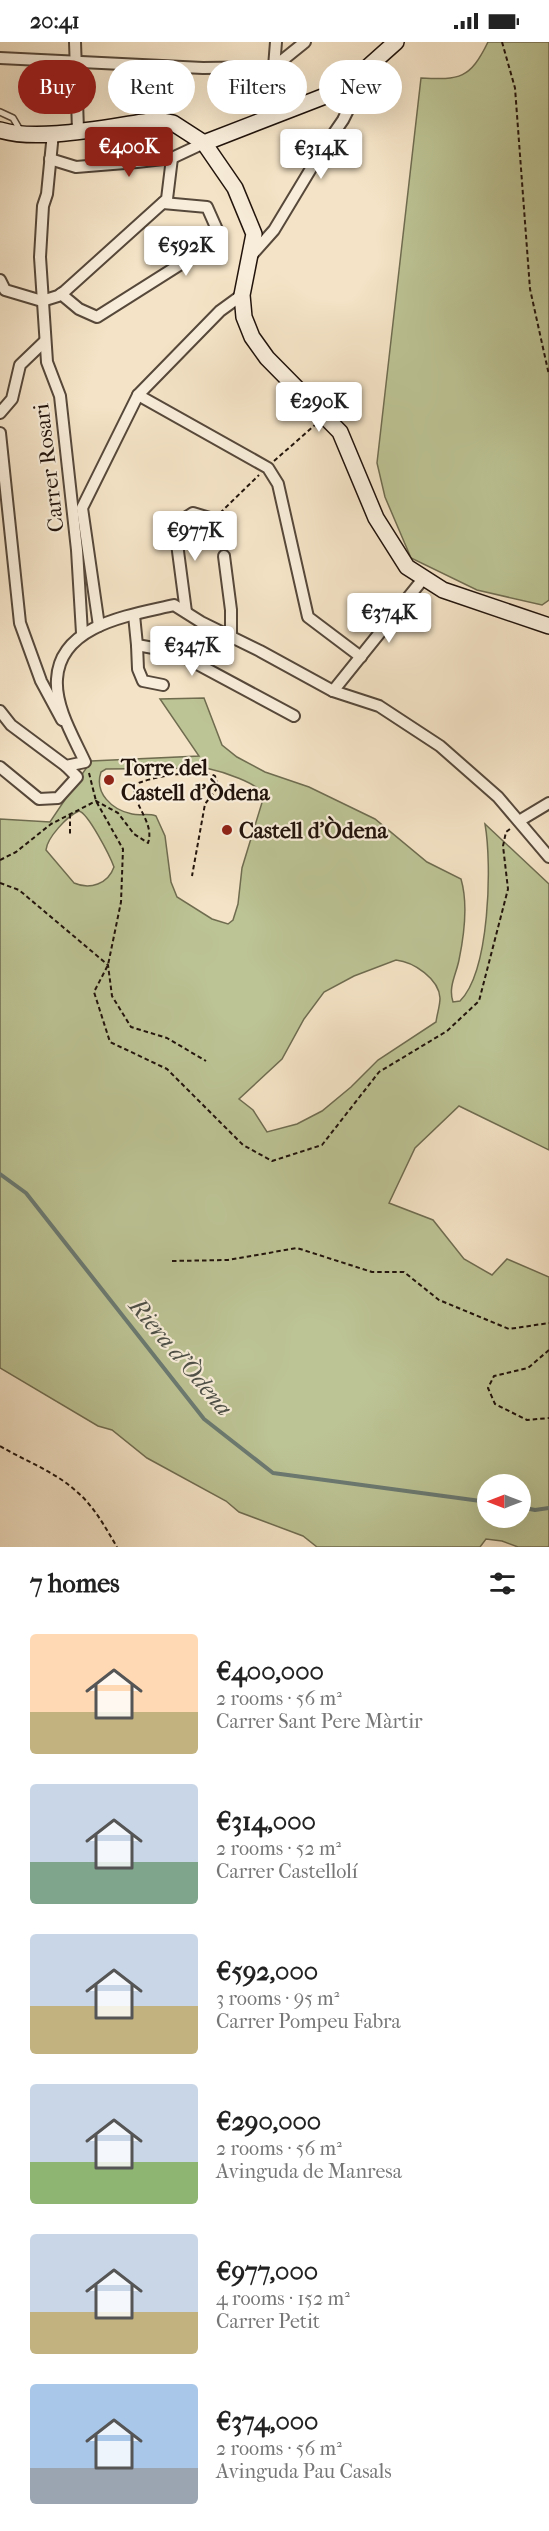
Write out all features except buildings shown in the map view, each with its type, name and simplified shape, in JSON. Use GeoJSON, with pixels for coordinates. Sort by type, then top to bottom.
{"type":"FeatureCollection","features":[{"type":"Feature","properties":{"kind":"street"},"geometry":{"type":"LineString","coordinates":[[0,58],[76,60],[75,42]]}},
{"type":"Feature","properties":{"kind":"street"},"geometry":{"type":"LineString","coordinates":[[275,60],[276,42]]}},
{"type":"Feature","properties":{"kind":"street"},"geometry":{"type":"LineString","coordinates":[[283,60],[305,42]]}},
{"type":"Feature","properties":{"kind":"street"},"geometry":{"type":"LineString","coordinates":[[376,60],[396,42]]}},
{"type":"Feature","properties":{"kind":"street"},"geometry":{"type":"LineString","coordinates":[[96,61],[207,68]]}},
{"type":"Feature","properties":{"kind":"street"},"geometry":{"type":"LineString","coordinates":[[78,114],[78,130]]}},
{"type":"Feature","properties":{"kind":"street"},"geometry":{"type":"LineString","coordinates":[[50,159],[76,167],[172,158],[204,143],[281,114]]}},
{"type":"Feature","properties":{"kind":"street"},"geometry":{"type":"LineString","coordinates":[[248,259],[274,230],[346,114]]}},
{"type":"Feature","properties":{"kind":"street"},"geometry":{"type":"LineString","coordinates":[[0,130],[22,134],[52,133],[159,120],[173,123],[204,143],[226,173],[246,211],[254,234],[242,295],[244,317],[252,337],[267,358],[340,432],[376,518],[407,567],[423,579],[471,601],[549,626]]}},
{"type":"Feature","properties":{"kind":"street","name":"Carrer Rosari"},"geometry":{"type":"LineString","coordinates":[[52,133],[47,194],[43,206],[42,301],[47,362],[60,396],[77,550],[82,633]]}},
{"type":"Feature","properties":{"kind":"street"},"geometry":{"type":"LineString","coordinates":[[0,280],[5,290],[42,301],[61,294],[167,199],[172,158]]}},
{"type":"Feature","properties":{"kind":"street"},"geometry":{"type":"LineString","coordinates":[[61,294],[79,309],[97,316],[195,255],[214,241],[219,234],[207,207],[163,203]]}},
{"type":"Feature","properties":{"kind":"street"},"geometry":{"type":"LineString","coordinates":[[99,626],[82,508],[138,394],[220,311],[242,295]]}},
{"type":"Feature","properties":{"kind":"street"},"geometry":{"type":"LineString","coordinates":[[0,413],[12,399],[20,365],[45,341]]}},
{"type":"Feature","properties":{"kind":"street"},"geometry":{"type":"LineString","coordinates":[[138,394],[268,468],[278,484],[308,616],[361,657]]}},
{"type":"Feature","properties":{"kind":"street"},"geometry":{"type":"LineString","coordinates":[[0,433],[20,623],[41,681],[79,748]]}},
{"type":"Feature","properties":{"kind":"street"},"geometry":{"type":"LineString","coordinates":[[186,612],[176,536],[182,520],[193,513],[204,514],[213,519],[217,531]]}},
{"type":"Feature","properties":{"kind":"street"},"geometry":{"type":"LineString","coordinates":[[224,556],[231,610],[231,637]]}},
{"type":"Feature","properties":{"kind":"street"},"geometry":{"type":"LineString","coordinates":[[333,692],[423,579]]}},
{"type":"Feature","properties":{"kind":"street"},"geometry":{"type":"LineString","coordinates":[[66,766],[86,762],[69,727],[57,680],[60,662],[82,633],[174,604],[333,692],[379,706],[440,746],[498,797],[549,857]]}},
{"type":"Feature","properties":{"kind":"street"},"geometry":{"type":"LineString","coordinates":[[134,615],[138,669],[143,681],[163,685]]}},
{"type":"Feature","properties":{"kind":"street"},"geometry":{"type":"LineString","coordinates":[[137,645],[175,652],[294,716]]}},
{"type":"Feature","properties":{"kind":"street"},"geometry":{"type":"LineString","coordinates":[[0,711],[10,725],[66,766],[76,777],[58,798],[39,799],[0,767]]}},
{"type":"Feature","properties":{"kind":"street"},"geometry":{"type":"LineString","coordinates":[[519,820],[549,803]]}},
{"type":"Feature","properties":{"kind":"lane"},"geometry":{"type":"LineString","coordinates":[[0,112],[13,118],[22,134]]}},
{"type":"Feature","properties":{"kind":"path"},"geometry":{"type":"LineString","coordinates":[[502,42],[514,88],[530,289],[549,375]]}},
{"type":"Feature","properties":{"kind":"path"},"geometry":{"type":"LineString","coordinates":[[86,762],[96,801],[123,849],[121,902],[108,965],[94,992],[110,1042],[167,1069],[243,1146],[272,1161],[322,1145],[379,1072],[447,1031],[479,1001],[508,889],[503,846],[506,832],[519,820]]}},
{"type":"Feature","properties":{"kind":"path"},"geometry":{"type":"LineString","coordinates":[[96,801],[118,813],[134,834],[148,843],[150,828],[137,803],[134,785],[152,779],[204,772],[215,776],[218,787],[205,804],[192,876]]}},
{"type":"Feature","properties":{"kind":"path"},"geometry":{"type":"LineString","coordinates":[[0,860],[16,852],[51,824],[96,801]]}},
{"type":"Feature","properties":{"kind":"path"},"geometry":{"type":"LineString","coordinates":[[70,814],[70,834]]}},
{"type":"Feature","properties":{"kind":"path"},"geometry":{"type":"LineString","coordinates":[[0,883],[19,890],[108,965],[112,996],[131,1027],[167,1038],[206,1061]]}},
{"type":"Feature","properties":{"kind":"path"},"geometry":{"type":"LineString","coordinates":[[172,1261],[228,1260],[297,1248],[372,1272],[404,1272],[439,1300],[509,1329],[549,1323]]}},
{"type":"Feature","properties":{"kind":"path"},"geometry":{"type":"LineString","coordinates":[[549,1350],[528,1368],[494,1376],[488,1388],[495,1404],[527,1420],[549,1418]]}},
{"type":"Feature","properties":{"kind":"path"},"geometry":{"type":"LineString","coordinates":[[0,1446],[44,1469],[76,1490],[94,1510],[117,1547]]}},
{"type":"Feature","properties":{"kind":"green space"},"geometry":{"type":"Polygon","coordinates":[[[488,42],[549,42],[549,600],[542,605],[477,590],[411,558],[385,497],[377,463],[421,78],[462,75],[475,64],[488,42]]]}},
{"type":"Feature","properties":{"kind":"green space"},"geometry":{"type":"Polygon","coordinates":[[[204,698],[222,745],[237,757],[265,772],[309,787],[375,819],[427,862],[461,879],[464,920],[461,951],[452,986],[453,1002],[460,1001],[470,986],[478,966],[483,942],[488,890],[485,824],[549,884],[549,1150],[459,1106],[415,1148],[389,1203],[433,1220],[464,1259],[492,1275],[507,1259],[549,1277],[549,1547],[518,1547],[502,1541],[486,1539],[480,1547],[317,1547],[303,1536],[239,1512],[226,1501],[147,1458],[112,1430],[98,1426],[0,1368],[0,819],[50,822],[91,761],[199,756],[160,699],[204,698]],[[206,768],[106,769],[101,772],[100,787],[106,799],[118,809],[132,814],[156,816],[165,836],[171,882],[177,897],[212,919],[228,924],[233,920],[238,904],[242,868],[264,796],[261,791],[239,778],[206,768]],[[79,811],[64,822],[54,834],[46,850],[74,883],[86,886],[98,884],[107,878],[114,867],[88,819],[79,811]],[[396,960],[354,976],[324,992],[304,1019],[282,1059],[239,1099],[253,1110],[267,1132],[297,1124],[322,1111],[378,1060],[436,1022],[440,998],[435,984],[418,968],[396,960]]]}},
{"type":"Feature","properties":{"kind":"waterway","name":"Riera d'Òdena"},"geometry":{"type":"LineString","coordinates":[[0,1174],[26,1193],[204,1419],[273,1473],[477,1501]]}},
{"type":"Feature","properties":{"kind":"waterway","name":"Riera d'Òdena"},"geometry":{"type":"LineString","coordinates":[[531,1509],[549,1508]]}},
{"type":"Feature","properties":{"kind":"place","name":"Torre del Castell d'Òdena"},"geometry":{"type":"Point","coordinates":[109,780]}},
{"type":"Feature","properties":{"kind":"place","name":"Castell d'Òdena"},"geometry":{"type":"Point","coordinates":[227,830]}}]}
